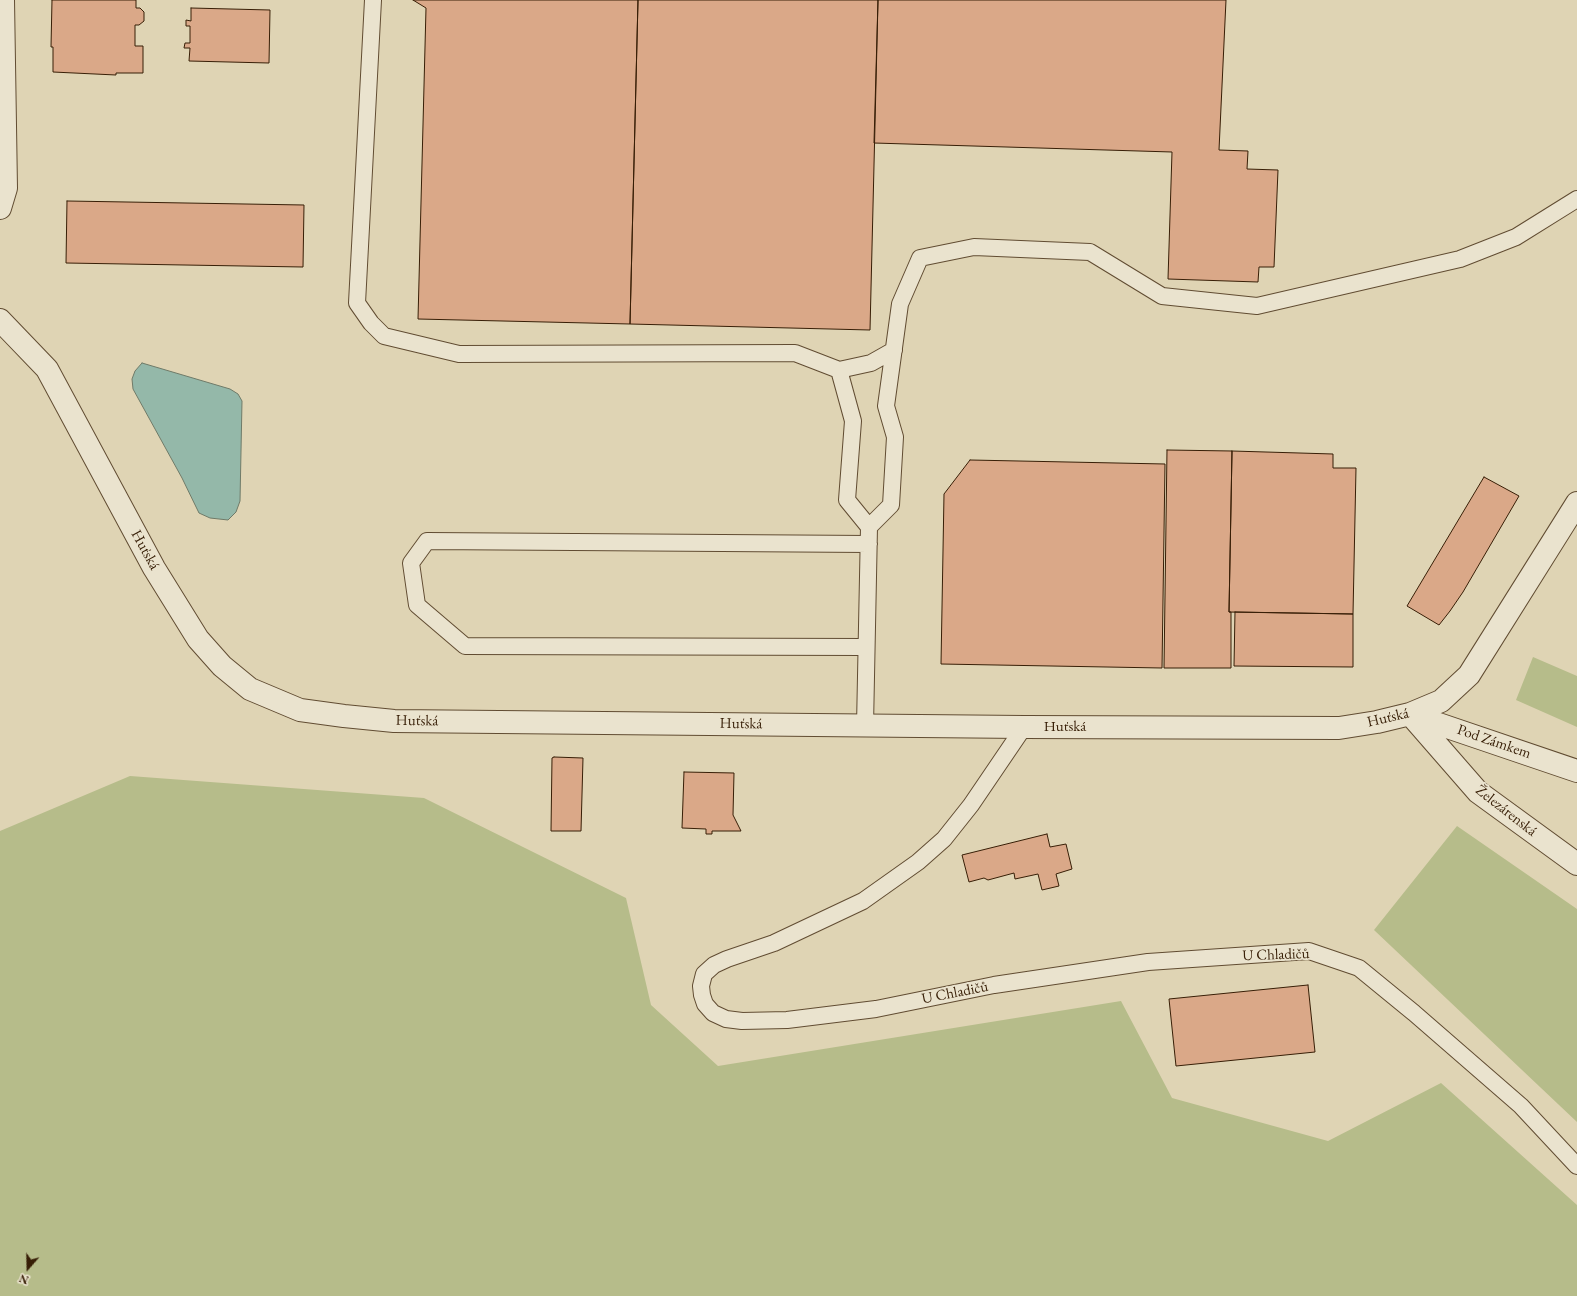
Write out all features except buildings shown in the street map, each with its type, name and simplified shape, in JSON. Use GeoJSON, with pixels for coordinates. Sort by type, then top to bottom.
{"type":"FeatureCollection","features":[{"type":"Feature","properties":{"kind":"street"},"geometry":{"type":"LineString","coordinates":[[0,208],[6,188],[3,0]]}},
{"type":"Feature","properties":{"kind":"street","name":"Huťská"},"geometry":{"type":"LineString","coordinates":[[0,320],[47,370],[154,568],[198,639],[222,666],[250,689],[300,710],[344,716],[394,721],[1024,727],[1339,728],[1377,722],[1410,714],[1441,701],[1469,675],[1523,592],[1577,502]]}},
{"type":"Feature","properties":{"kind":"street","name":"Pod Zámkem"},"geometry":{"type":"LineString","coordinates":[[1410,714],[1577,771]]}},
{"type":"Feature","properties":{"kind":"street","name":"Železárenská"},"geometry":{"type":"LineString","coordinates":[[1410,714],[1478,792],[1577,864]]}},
{"type":"Feature","properties":{"kind":"lane"},"geometry":{"type":"LineString","coordinates":[[373,0],[356,303],[371,323],[384,336],[459,354],[795,353],[839,370],[871,363],[894,350]]}},
{"type":"Feature","properties":{"kind":"lane"},"geometry":{"type":"LineString","coordinates":[[869,527],[890,505],[895,438],[886,406],[900,304],[920,258],[974,247],[1090,252],[1162,296],[1257,306],[1460,259],[1516,237],[1577,199]]}},
{"type":"Feature","properties":{"kind":"lane"},"geometry":{"type":"LineString","coordinates":[[839,370],[853,421],[847,500],[869,527],[865,726]]}},
{"type":"Feature","properties":{"kind":"lane"},"geometry":{"type":"LineString","coordinates":[[866,647],[465,646],[417,605],[411,563],[427,541],[869,544]]}},
{"type":"Feature","properties":{"kind":"lane","name":"U Chladičů"},"geometry":{"type":"LineString","coordinates":[[1024,727],[971,805],[944,839],[918,862],[863,901],[774,943],[727,958],[714,965],[704,974],[701,986],[702,995],[705,1004],[713,1013],[726,1019],[742,1021],[787,1020],[876,1009],[994,985],[1148,962],[1309,951],[1359,968],[1365,972],[1414,1012],[1521,1106],[1577,1166]]}},
{"type":"Feature","properties":{"kind":"green space"},"geometry":{"type":"Polygon","coordinates":[[[1533,657],[1577,676],[1577,727],[1516,700],[1533,657]]]}},
{"type":"Feature","properties":{"kind":"green space"},"geometry":{"type":"Polygon","coordinates":[[[130,776],[424,798],[626,898],[651,1005],[718,1066],[1121,1001],[1172,1098],[1328,1141],[1441,1083],[1577,1205],[1577,1296],[0,1296],[0,831],[130,776]]]}},
{"type":"Feature","properties":{"kind":"green space"},"geometry":{"type":"Polygon","coordinates":[[[1457,826],[1577,909],[1577,1122],[1374,930],[1457,826]]]}},
{"type":"Feature","properties":{"kind":"shaded area"},"geometry":{"type":"Polygon","coordinates":[[[142,363],[230,389],[238,394],[242,401],[240,501],[236,512],[228,520],[210,518],[199,513],[182,478],[133,389],[132,379],[135,371],[142,363]]]}}]}
